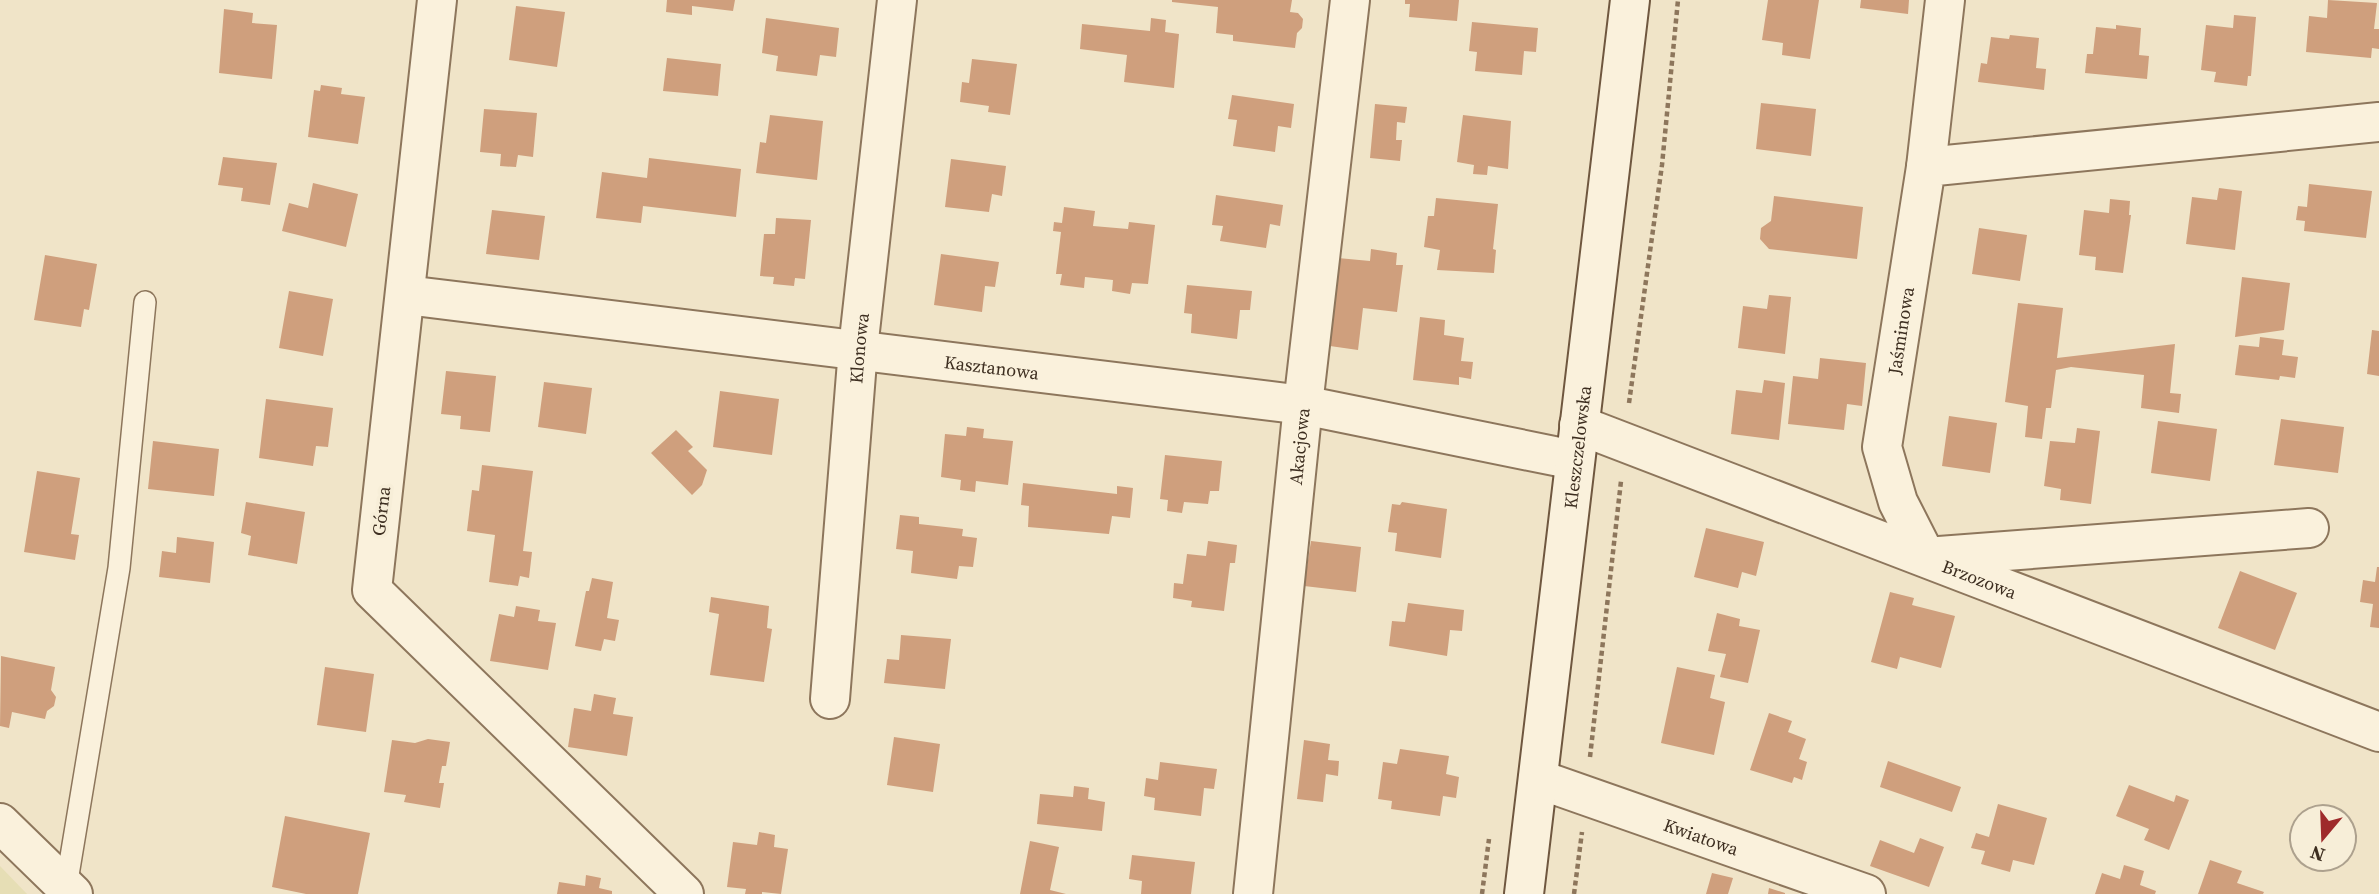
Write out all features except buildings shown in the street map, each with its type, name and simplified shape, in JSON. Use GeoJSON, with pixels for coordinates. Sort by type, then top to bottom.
{"type":"FeatureCollection","features":[{"type":"Feature","properties":{"kind":"street","name":"Górna"},"geometry":{"type":"LineString","coordinates":[[438,0],[372,590],[684,894]]}},
{"type":"Feature","properties":{"kind":"street","name":"Klonowa"},"geometry":{"type":"LineString","coordinates":[[830,699],[858,349],[897,0]]}},
{"type":"Feature","properties":{"kind":"street","name":"Akacjowa"},"geometry":{"type":"LineString","coordinates":[[1253,894],[1303,405],[1350,0]]}},
{"type":"Feature","properties":{"kind":"street","name":"Kleszczelowska"},"geometry":{"type":"LineString","coordinates":[[1524,894],[1630,0]]}},
{"type":"Feature","properties":{"kind":"street","name":"Jaśminowa"},"geometry":{"type":"LineString","coordinates":[[1926,558],[1898,502],[1882,447],[1926,167],[1945,0]]}},
{"type":"Feature","properties":{"kind":"street"},"geometry":{"type":"LineString","coordinates":[[1926,167],[2379,122]]}},
{"type":"Feature","properties":{"kind":"street","name":"Kasztanowa"},"geometry":{"type":"LineString","coordinates":[[406,295],[1303,405],[1576,443]]}},
{"type":"Feature","properties":{"kind":"street","name":"Brzozowa"},"geometry":{"type":"LineString","coordinates":[[1576,443],[1926,558],[2379,733]]}},
{"type":"Feature","properties":{"kind":"street"},"geometry":{"type":"LineString","coordinates":[[1926,558],[2309,528]]}},
{"type":"Feature","properties":{"kind":"street","name":"Kwiatowa"},"geometry":{"type":"LineString","coordinates":[[1538,779],[1866,894]]}},
{"type":"Feature","properties":{"kind":"street"},"geometry":{"type":"LineString","coordinates":[[0,823],[69,890]]}},
{"type":"Feature","properties":{"kind":"lane"},"geometry":{"type":"LineString","coordinates":[[69,890],[119,568],[145,302]]}},
{"type":"Feature","properties":{"kind":"shaded area"},"geometry":{"type":"Polygon","coordinates":[[[0,866],[27,894],[0,894],[0,866]]]}}]}
